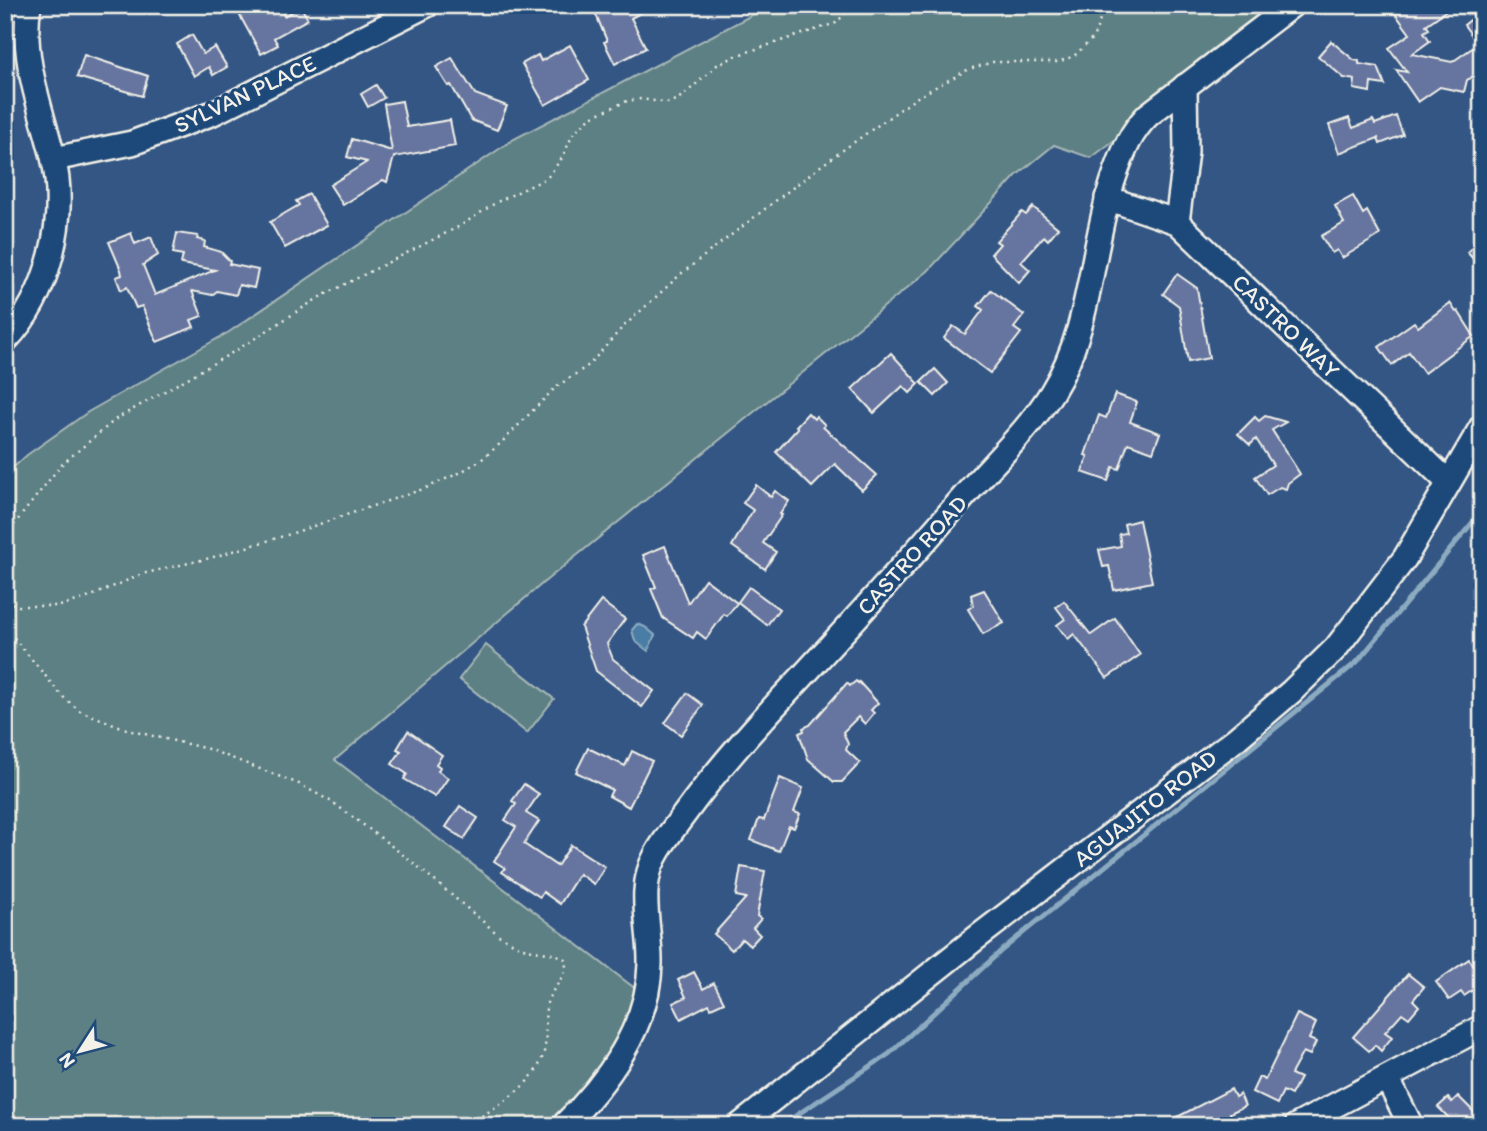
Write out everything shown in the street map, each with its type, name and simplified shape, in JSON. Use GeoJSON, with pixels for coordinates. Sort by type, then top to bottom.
{"type":"FeatureCollection","features":[{"type":"Feature","properties":{"kind":"street"},"geometry":{"type":"LineString","coordinates":[[5,341],[28,312],[40,290],[49,264],[58,204],[54,159],[29,61],[26,22],[29,5]]}},
{"type":"Feature","properties":{"kind":"street","name":"SYLVAN PLACE"},"geometry":{"type":"LineString","coordinates":[[54,159],[132,143],[213,113],[427,5]]}},
{"type":"Feature","properties":{"kind":"street","name":"CASTRO ROAD"},"geometry":{"type":"LineString","coordinates":[[563,1126],[587,1103],[625,1048],[642,1013],[650,967],[646,894],[648,877],[659,849],[700,793],[761,720],[895,576],[1029,423],[1051,393],[1071,358],[1107,198],[1136,127],[1185,86],[1292,5]]}},
{"type":"Feature","properties":{"kind":"street"},"geometry":{"type":"LineString","coordinates":[[1177,222],[1186,152],[1185,86]]}},
{"type":"Feature","properties":{"kind":"street","name":"CASTRO WAY"},"geometry":{"type":"LineString","coordinates":[[1107,198],[1177,222],[1448,482]]}},
{"type":"Feature","properties":{"kind":"street","name":"AGUAJITO ROAD"},"geometry":{"type":"LineString","coordinates":[[739,1126],[964,947],[1236,739],[1290,692],[1336,648],[1405,558],[1482,426]]}},
{"type":"Feature","properties":{"kind":"street"},"geometry":{"type":"LineString","coordinates":[[1296,1126],[1482,1027]]}},
{"type":"Feature","properties":{"kind":"street"},"geometry":{"type":"LineString","coordinates":[[1387,1078],[1412,1126]]}},
{"type":"Feature","properties":{"kind":"path"},"geometry":{"type":"LineString","coordinates":[[5,536],[61,464],[116,419],[226,356],[320,297],[460,226],[497,202],[547,178],[558,164],[574,132],[591,117],[627,101],[640,99],[669,103],[683,96],[717,65],[738,55],[836,23],[853,5]]}},
{"type":"Feature","properties":{"kind":"path"},"geometry":{"type":"LineString","coordinates":[[5,601],[19,606],[60,606],[142,574],[211,558],[287,535],[426,488],[459,473],[481,460],[501,443],[556,387],[589,365],[621,329],[682,273],[822,164],[919,96],[969,69],[993,62],[1058,62],[1074,56],[1093,38],[1106,5]]}},
{"type":"Feature","properties":{"kind":"path"},"geometry":{"type":"LineString","coordinates":[[5,627],[62,696],[80,711],[132,731],[208,749],[299,784],[332,802],[411,860],[500,936],[523,948],[552,953],[565,959],[565,970],[548,1001],[544,1051],[539,1065],[521,1087],[467,1126]]}},
{"type":"Feature","properties":{"kind":"green space"},"geometry":{"type":"Polygon","coordinates":[[[771,5],[1292,5],[1091,158],[1054,145],[1017,175],[928,271],[543,583],[335,760],[645,996],[563,1126],[5,1126],[5,475],[27,455],[88,412],[229,332],[514,139],[771,5]]]}},
{"type":"Feature","properties":{"kind":"green space"},"geometry":{"type":"Polygon","coordinates":[[[486,645],[554,699],[527,733],[459,679],[486,645]]]}},
{"type":"Feature","properties":{"kind":"water"},"geometry":{"type":"Polygon","coordinates":[[[637,624],[655,635],[648,651],[635,641],[632,630],[637,624]]]}},
{"type":"Feature","properties":{"kind":"building"},"geometry":{"type":"Polygon","coordinates":[[[234,5],[278,5],[284,16],[301,7],[308,19],[274,38],[278,45],[261,54],[234,5]]]}},
{"type":"Feature","properties":{"kind":"building"},"geometry":{"type":"Polygon","coordinates":[[[592,5],[655,5],[631,18],[646,48],[615,64],[604,42],[607,41],[592,5]]]}},
{"type":"Feature","properties":{"kind":"building"},"geometry":{"type":"Polygon","coordinates":[[[1404,5],[1454,5],[1426,25],[1429,29],[1424,32],[1430,41],[1412,54],[1452,62],[1478,44],[1464,25],[1474,17],[1482,26],[1482,70],[1467,80],[1464,92],[1440,87],[1418,102],[1396,70],[1407,72],[1389,48],[1410,34],[1394,12],[1404,5]]]}},
{"type":"Feature","properties":{"kind":"building"},"geometry":{"type":"Polygon","coordinates":[[[192,35],[203,54],[215,47],[227,67],[213,75],[209,67],[194,76],[177,44],[192,35]]]}},
{"type":"Feature","properties":{"kind":"building"},"geometry":{"type":"Polygon","coordinates":[[[1331,41],[1359,61],[1359,64],[1378,67],[1385,85],[1371,83],[1370,92],[1354,89],[1355,80],[1344,78],[1318,56],[1331,41]]]}},
{"type":"Feature","properties":{"kind":"building"},"geometry":{"type":"Polygon","coordinates":[[[570,45],[589,80],[545,105],[522,64],[538,55],[541,61],[570,45]]]}},
{"type":"Feature","properties":{"kind":"building"},"geometry":{"type":"Polygon","coordinates":[[[84,55],[148,76],[142,96],[77,77],[84,55]]]}},
{"type":"Feature","properties":{"kind":"building"},"geometry":{"type":"Polygon","coordinates":[[[452,58],[475,94],[507,106],[497,130],[471,120],[451,85],[448,86],[436,67],[452,58]]]}},
{"type":"Feature","properties":{"kind":"building"},"geometry":{"type":"Polygon","coordinates":[[[376,85],[384,98],[368,107],[361,94],[376,85]]]}},
{"type":"Feature","properties":{"kind":"building"},"geometry":{"type":"Polygon","coordinates":[[[402,101],[407,127],[450,120],[455,146],[394,157],[387,182],[383,180],[343,205],[330,185],[367,162],[347,157],[352,139],[392,151],[384,104],[402,101]]]}},
{"type":"Feature","properties":{"kind":"building"},"geometry":{"type":"Polygon","coordinates":[[[1396,116],[1403,135],[1380,144],[1378,138],[1339,153],[1329,125],[1349,118],[1353,128],[1373,120],[1375,124],[1396,116]]]}},
{"type":"Feature","properties":{"kind":"building"},"geometry":{"type":"Polygon","coordinates":[[[309,194],[327,225],[285,248],[270,222],[299,205],[296,201],[309,194]]]}},
{"type":"Feature","properties":{"kind":"building"},"geometry":{"type":"Polygon","coordinates":[[[1353,196],[1363,214],[1367,211],[1380,235],[1342,258],[1337,250],[1332,253],[1321,236],[1344,223],[1335,206],[1353,196]]]}},
{"type":"Feature","properties":{"kind":"building"},"geometry":{"type":"Polygon","coordinates":[[[1033,207],[1058,228],[1048,240],[1044,236],[1021,262],[1030,270],[1019,283],[991,254],[1000,244],[996,241],[1022,212],[1026,215],[1033,207]]]}},
{"type":"Feature","properties":{"kind":"building"},"geometry":{"type":"Polygon","coordinates":[[[131,233],[135,244],[151,237],[158,255],[143,265],[155,295],[215,270],[181,264],[183,255],[173,253],[177,233],[198,236],[197,239],[205,241],[204,247],[221,252],[230,261],[229,264],[258,270],[254,288],[239,285],[236,295],[217,291],[212,295],[192,291],[202,316],[191,320],[194,327],[157,342],[142,306],[136,308],[127,287],[121,290],[116,277],[122,275],[121,270],[109,242],[131,233]]]}},
{"type":"Feature","properties":{"kind":"building"},"geometry":{"type":"Polygon","coordinates":[[[1482,238],[1482,269],[1467,252],[1482,238]]]}},
{"type":"Feature","properties":{"kind":"building"},"geometry":{"type":"Polygon","coordinates":[[[1177,274],[1197,288],[1209,358],[1188,362],[1179,306],[1163,294],[1177,274]]]}},
{"type":"Feature","properties":{"kind":"building"},"geometry":{"type":"Polygon","coordinates":[[[991,290],[1024,315],[1014,328],[1021,333],[990,373],[944,338],[953,326],[965,334],[983,310],[978,306],[991,290]]]}},
{"type":"Feature","properties":{"kind":"building"},"geometry":{"type":"Polygon","coordinates":[[[1450,303],[1474,336],[1424,373],[1409,352],[1392,365],[1379,347],[1414,322],[1418,327],[1450,303]]]}},
{"type":"Feature","properties":{"kind":"building"},"geometry":{"type":"Polygon","coordinates":[[[891,353],[919,384],[910,393],[903,386],[874,413],[852,389],[891,353]]]}},
{"type":"Feature","properties":{"kind":"building"},"geometry":{"type":"Polygon","coordinates":[[[935,369],[948,383],[935,396],[921,382],[935,369]]]}},
{"type":"Feature","properties":{"kind":"building"},"geometry":{"type":"Polygon","coordinates":[[[1115,394],[1137,402],[1130,422],[1160,433],[1153,452],[1128,443],[1119,469],[1113,467],[1108,481],[1082,472],[1099,415],[1106,418],[1115,394]]]}},
{"type":"Feature","properties":{"kind":"building"},"geometry":{"type":"Polygon","coordinates":[[[808,413],[814,419],[816,416],[825,425],[823,427],[877,475],[862,490],[835,464],[812,487],[776,452],[808,413]]]}},
{"type":"Feature","properties":{"kind":"building"},"geometry":{"type":"Polygon","coordinates":[[[1265,416],[1286,422],[1272,430],[1300,474],[1288,483],[1286,489],[1280,487],[1267,495],[1255,477],[1273,465],[1256,439],[1250,445],[1238,434],[1255,417],[1259,421],[1265,416]]]}},
{"type":"Feature","properties":{"kind":"building"},"geometry":{"type":"Polygon","coordinates":[[[756,485],[771,497],[775,491],[789,501],[763,543],[776,552],[765,569],[732,546],[753,510],[743,503],[756,485]]]}},
{"type":"Feature","properties":{"kind":"building"},"geometry":{"type":"Polygon","coordinates":[[[1139,520],[1152,582],[1114,590],[1109,566],[1103,567],[1099,550],[1121,546],[1119,534],[1126,533],[1124,524],[1139,520]]]}},
{"type":"Feature","properties":{"kind":"building"},"geometry":{"type":"Polygon","coordinates":[[[665,546],[688,603],[705,579],[737,603],[727,616],[724,614],[706,639],[697,632],[693,638],[663,618],[651,589],[656,587],[643,555],[665,546]]]}},
{"type":"Feature","properties":{"kind":"building"},"geometry":{"type":"Polygon","coordinates":[[[749,587],[779,609],[767,625],[738,602],[749,587]]]}},
{"type":"Feature","properties":{"kind":"building"},"geometry":{"type":"Polygon","coordinates":[[[984,590],[1004,623],[983,634],[968,609],[973,606],[971,595],[984,590]]]}},
{"type":"Feature","properties":{"kind":"building"},"geometry":{"type":"Polygon","coordinates":[[[601,601],[625,619],[607,644],[613,659],[654,691],[642,707],[596,671],[581,627],[601,601]]]}},
{"type":"Feature","properties":{"kind":"building"},"geometry":{"type":"Polygon","coordinates":[[[1064,601],[1091,635],[1115,618],[1140,655],[1107,678],[1074,634],[1068,639],[1057,625],[1065,619],[1056,607],[1064,601]]]}},
{"type":"Feature","properties":{"kind":"building"},"geometry":{"type":"Polygon","coordinates":[[[856,681],[878,703],[871,710],[874,713],[865,724],[858,717],[843,732],[848,744],[846,750],[860,763],[842,782],[834,782],[808,759],[799,733],[810,725],[847,683],[850,686],[856,681]]]}},
{"type":"Feature","properties":{"kind":"building"},"geometry":{"type":"Polygon","coordinates":[[[687,693],[703,705],[681,735],[665,723],[687,693]]]}},
{"type":"Feature","properties":{"kind":"building"},"geometry":{"type":"Polygon","coordinates":[[[408,731],[442,755],[436,764],[440,767],[438,771],[448,778],[435,797],[404,779],[407,774],[392,764],[401,751],[397,749],[408,731]]]}},
{"type":"Feature","properties":{"kind":"building"},"geometry":{"type":"Polygon","coordinates":[[[588,748],[625,766],[632,751],[652,761],[629,807],[609,796],[612,790],[576,772],[588,748]]]}},
{"type":"Feature","properties":{"kind":"building"},"geometry":{"type":"Polygon","coordinates":[[[780,778],[803,788],[794,812],[800,814],[794,828],[789,826],[779,851],[751,840],[759,819],[764,820],[780,778]]]}},
{"type":"Feature","properties":{"kind":"building"},"geometry":{"type":"Polygon","coordinates":[[[524,784],[539,794],[526,813],[539,821],[524,844],[557,866],[571,845],[605,867],[594,884],[579,874],[560,904],[543,892],[540,897],[502,872],[505,868],[494,861],[516,827],[505,820],[516,804],[512,801],[524,784]]]}},
{"type":"Feature","properties":{"kind":"building"},"geometry":{"type":"Polygon","coordinates":[[[460,806],[478,818],[464,839],[446,827],[460,806]]]}},
{"type":"Feature","properties":{"kind":"building"},"geometry":{"type":"Polygon","coordinates":[[[741,867],[765,871],[757,916],[761,919],[753,928],[760,935],[750,946],[742,939],[732,950],[714,934],[746,898],[736,896],[741,867]]]}},
{"type":"Feature","properties":{"kind":"building"},"geometry":{"type":"Polygon","coordinates":[[[1469,959],[1482,978],[1482,984],[1464,996],[1461,992],[1449,1000],[1436,982],[1469,959]]]}},
{"type":"Feature","properties":{"kind":"building"},"geometry":{"type":"Polygon","coordinates":[[[694,972],[703,989],[714,983],[724,1002],[711,1008],[709,1004],[681,1019],[673,1003],[686,997],[678,980],[694,972]]]}},
{"type":"Feature","properties":{"kind":"building"},"geometry":{"type":"Polygon","coordinates":[[[1408,974],[1424,987],[1413,1000],[1419,1006],[1409,1018],[1402,1013],[1385,1032],[1392,1037],[1381,1051],[1375,1045],[1369,1051],[1353,1037],[1408,974]]]}},
{"type":"Feature","properties":{"kind":"building"},"geometry":{"type":"Polygon","coordinates":[[[1297,1014],[1316,1023],[1309,1039],[1316,1042],[1310,1055],[1303,1052],[1291,1074],[1300,1078],[1291,1095],[1283,1091],[1277,1104],[1252,1092],[1259,1077],[1265,1080],[1297,1014]]]}},
{"type":"Feature","properties":{"kind":"building"},"geometry":{"type":"Polygon","coordinates":[[[1231,1089],[1235,1097],[1240,1094],[1245,1106],[1230,1113],[1232,1117],[1217,1126],[1160,1126],[1231,1089]]]}},
{"type":"Feature","properties":{"kind":"building"},"geometry":{"type":"Polygon","coordinates":[[[1458,1096],[1482,1120],[1482,1126],[1441,1126],[1449,1118],[1438,1107],[1448,1098],[1452,1102],[1458,1096]]]}},
{"type":"Feature","properties":{"kind":"waterway"},"geometry":{"type":"LineString","coordinates":[[780,1126],[889,1054],[1002,950],[1357,662],[1482,511]]}}]}
